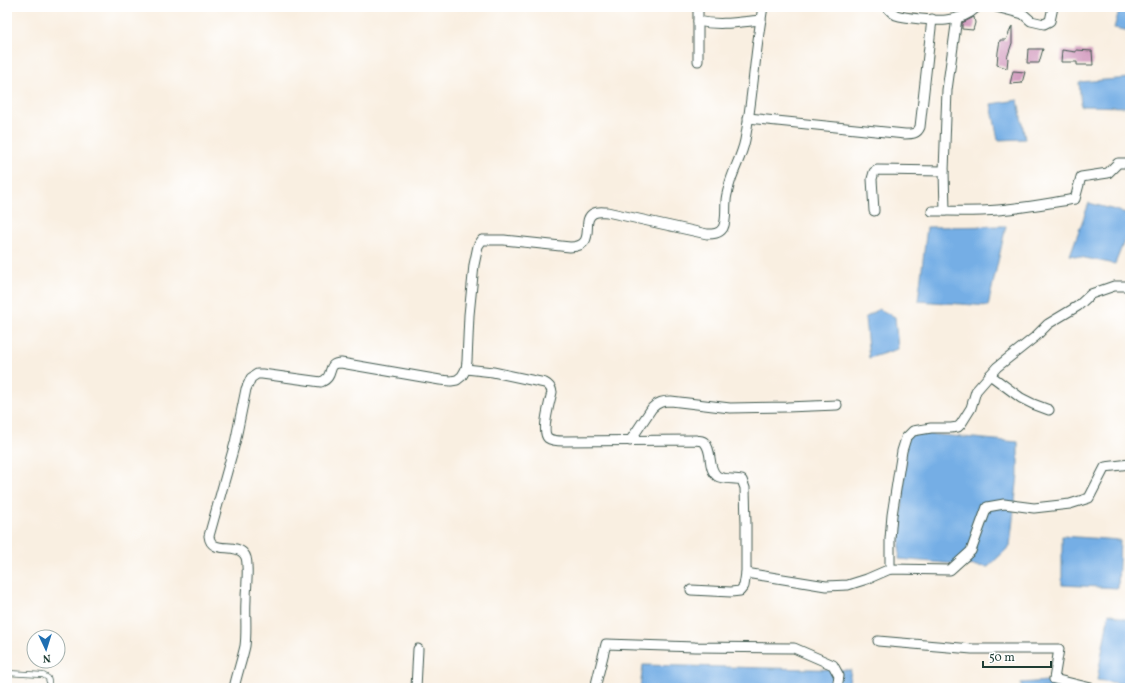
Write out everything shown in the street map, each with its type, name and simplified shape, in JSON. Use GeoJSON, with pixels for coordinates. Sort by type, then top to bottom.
{"type":"FeatureCollection","features":[{"type":"Feature","properties":{"kind":"street"},"geometry":{"type":"LineString","coordinates":[[698,7],[698,60]]}},
{"type":"Feature","properties":{"kind":"street"},"geometry":{"type":"LineString","coordinates":[[234,688],[245,640],[247,559],[245,554],[241,551],[215,546],[210,540],[209,536],[235,443],[246,389],[251,378],[257,374],[262,374],[321,382],[328,378],[334,364],[341,363],[440,380],[457,380],[462,376],[466,369],[474,264],[478,246],[482,240],[504,240],[577,247],[586,241],[590,217],[593,213],[599,212],[607,212],[707,234],[718,233],[724,225],[726,200],[730,183],[744,142],[763,7]]}},
{"type":"Feature","properties":{"kind":"street"},"geometry":{"type":"LineString","coordinates":[[887,7],[896,15],[910,18],[946,20],[971,13],[977,7]]}},
{"type":"Feature","properties":{"kind":"street"},"geometry":{"type":"LineString","coordinates":[[996,7],[1023,14],[1031,21],[1044,24],[1050,21],[1053,7]]}},
{"type":"Feature","properties":{"kind":"street"},"geometry":{"type":"LineString","coordinates":[[944,211],[947,90],[957,18]]}},
{"type":"Feature","properties":{"kind":"street"},"geometry":{"type":"LineString","coordinates":[[748,118],[905,134],[915,133],[920,127],[932,19]]}},
{"type":"Feature","properties":{"kind":"street"},"geometry":{"type":"LineString","coordinates":[[698,21],[710,24],[722,24],[761,20]]}},
{"type":"Feature","properties":{"kind":"street"},"geometry":{"type":"LineString","coordinates":[[932,211],[998,210],[1042,205],[1075,199],[1081,176],[1108,173],[1118,163],[1130,163]]}},
{"type":"Feature","properties":{"kind":"street"},"geometry":{"type":"LineString","coordinates":[[874,211],[872,179],[874,172],[877,170],[944,171]]}},
{"type":"Feature","properties":{"kind":"street"},"geometry":{"type":"LineString","coordinates":[[890,569],[892,515],[902,451],[906,438],[918,430],[958,427],[971,408],[976,391],[997,368],[1035,337],[1048,324],[1078,306],[1091,294],[1114,286],[1130,286]]}},
{"type":"Feature","properties":{"kind":"street"},"geometry":{"type":"LineString","coordinates":[[466,369],[500,373],[549,385],[552,388],[552,392],[545,431],[548,437],[552,440],[702,441],[705,443],[708,448],[713,471],[716,475],[720,477],[742,480],[745,488],[746,573],[744,586],[740,591],[691,590]]}},
{"type":"Feature","properties":{"kind":"street"},"geometry":{"type":"LineString","coordinates":[[990,376],[1020,398],[1049,410]]}},
{"type":"Feature","properties":{"kind":"street"},"geometry":{"type":"LineString","coordinates":[[630,441],[652,408],[662,401],[730,408],[837,405]]}},
{"type":"Feature","properties":{"kind":"street"},"geometry":{"type":"LineString","coordinates":[[746,573],[826,586],[848,585],[890,569],[950,570],[971,551],[987,507],[1004,504],[1034,508],[1070,504],[1089,498],[1105,467],[1130,464]]}},
{"type":"Feature","properties":{"kind":"street"},"geometry":{"type":"LineString","coordinates":[[878,640],[972,649],[1059,649],[1054,679],[1091,688]]}},
{"type":"Feature","properties":{"kind":"street"},"geometry":{"type":"LineString","coordinates":[[595,688],[606,644],[794,648],[833,665],[839,676],[837,688]]}},
{"type":"Feature","properties":{"kind":"street"},"geometry":{"type":"LineString","coordinates":[[416,688],[418,649]]}},
{"type":"Feature","properties":{"kind":"lane"},"geometry":{"type":"LineString","coordinates":[[7,672],[43,675],[48,678],[49,688]]}},
{"type":"Feature","properties":{"kind":"water"},"geometry":{"type":"Polygon","coordinates":[[[1120,7],[1130,7],[1130,31],[1114,28],[1120,7]]]}},
{"type":"Feature","properties":{"kind":"water"},"geometry":{"type":"Polygon","coordinates":[[[1130,78],[1129,107],[1081,106],[1079,82],[1130,78]]]}},
{"type":"Feature","properties":{"kind":"water"},"geometry":{"type":"Polygon","coordinates":[[[1018,100],[1025,139],[998,140],[991,104],[1018,100]]]}},
{"type":"Feature","properties":{"kind":"water"},"geometry":{"type":"Polygon","coordinates":[[[1089,203],[1130,214],[1130,226],[1115,264],[1070,255],[1089,203]]]}},
{"type":"Feature","properties":{"kind":"water"},"geometry":{"type":"Polygon","coordinates":[[[1006,226],[988,306],[918,301],[927,227],[1006,226]]]}},
{"type":"Feature","properties":{"kind":"water"},"geometry":{"type":"Polygon","coordinates":[[[879,309],[895,317],[898,349],[869,358],[865,318],[879,309]]]}},
{"type":"Feature","properties":{"kind":"water"},"geometry":{"type":"Polygon","coordinates":[[[907,432],[1018,442],[1018,475],[1010,546],[988,567],[899,559],[907,432]]]}},
{"type":"Feature","properties":{"kind":"water"},"geometry":{"type":"Polygon","coordinates":[[[1062,536],[1120,540],[1118,588],[1062,585],[1062,536]]]}},
{"type":"Feature","properties":{"kind":"water"},"geometry":{"type":"Polygon","coordinates":[[[1109,613],[1130,621],[1130,685],[1097,680],[1109,613]]]}},
{"type":"Feature","properties":{"kind":"water"},"geometry":{"type":"Polygon","coordinates":[[[643,665],[851,670],[848,688],[640,688],[643,665]]]}},
{"type":"Feature","properties":{"kind":"water"},"geometry":{"type":"Polygon","coordinates":[[[1060,680],[1061,688],[1022,688],[1021,683],[1060,680]]]}},
{"type":"Feature","properties":{"kind":"building"},"geometry":{"type":"Polygon","coordinates":[[[974,17],[975,23],[973,30],[962,29],[962,23],[974,17]]]}},
{"type":"Feature","properties":{"kind":"building"},"geometry":{"type":"Polygon","coordinates":[[[1012,26],[1012,43],[1007,58],[1007,68],[997,65],[998,52],[1000,40],[1006,40],[1012,26]]]}},
{"type":"Feature","properties":{"kind":"building"},"geometry":{"type":"Polygon","coordinates":[[[1028,49],[1043,49],[1039,63],[1027,63],[1028,49]]]}},
{"type":"Feature","properties":{"kind":"building"},"geometry":{"type":"Polygon","coordinates":[[[1062,50],[1076,52],[1076,50],[1092,51],[1093,65],[1077,65],[1077,62],[1061,62],[1062,50]]]}},
{"type":"Feature","properties":{"kind":"building"},"geometry":{"type":"Polygon","coordinates":[[[1013,71],[1025,72],[1022,83],[1010,84],[1013,71]]]}}]}
